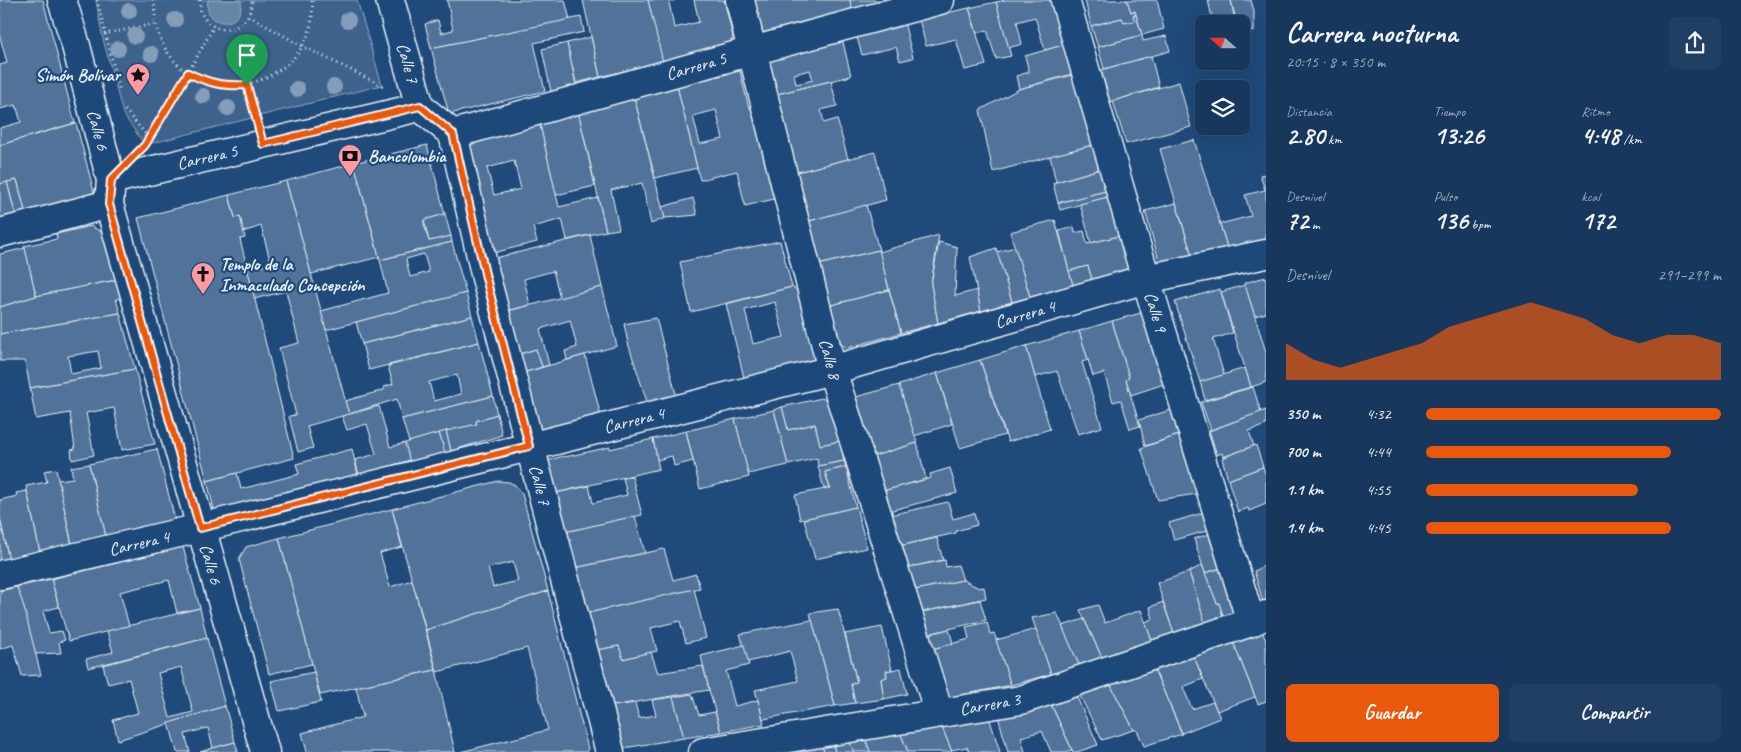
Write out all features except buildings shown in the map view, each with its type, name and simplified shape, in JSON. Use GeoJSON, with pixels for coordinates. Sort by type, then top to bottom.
{"type":"FeatureCollection","features":[{"type":"Feature","properties":{"kind":"street","name":"Calle 6"},"geometry":{"type":"LineString","coordinates":[[62,0],[75,42],[110,192],[200,528],[265,752]]}},
{"type":"Feature","properties":{"kind":"street","name":"Calle 7"},"geometry":{"type":"LineString","coordinates":[[390,0],[420,106],[453,134],[486,278],[610,752]]}},
{"type":"Feature","properties":{"kind":"street","name":"Calle 8"},"geometry":{"type":"LineString","coordinates":[[740,0],[832,370],[939,713]]}},
{"type":"Feature","properties":{"kind":"street","name":"Carrera 5"},"geometry":{"type":"LineString","coordinates":[[453,134],[940,0]]}},
{"type":"Feature","properties":{"kind":"street","name":"Calle 9"},"geometry":{"type":"LineString","coordinates":[[1065,0],[1146,279],[1259,618]]}},
{"type":"Feature","properties":{"kind":"street","name":"Carrera 5"},"geometry":{"type":"LineString","coordinates":[[0,233],[110,192],[263,144],[420,106]]}},
{"type":"Feature","properties":{"kind":"street","name":"Carrera 4"},"geometry":{"type":"LineString","coordinates":[[0,575],[200,528],[832,370],[1146,279],[1266,254]]}},
{"type":"Feature","properties":{"kind":"street","name":"Carrera 3"},"geometry":{"type":"LineString","coordinates":[[703,752],[1021,700],[1259,618]]}},
{"type":"Feature","properties":{"kind":"path"},"geometry":{"type":"LineString","coordinates":[[97,0],[121,95]]}},
{"type":"Feature","properties":{"kind":"path"},"geometry":{"type":"LineString","coordinates":[[154,0],[155,24],[160,38],[167,51],[177,63],[188,73],[206,82],[227,86],[247,85],[269,77],[288,64],[302,46],[310,28],[313,8],[312,0]]}},
{"type":"Feature","properties":{"kind":"path"},"geometry":{"type":"LineString","coordinates":[[200,0],[202,12],[208,23],[221,29],[237,27],[244,23],[252,8],[252,0]]}},
{"type":"Feature","properties":{"kind":"path"},"geometry":{"type":"LineString","coordinates":[[249,16],[302,46],[420,106]]}},
{"type":"Feature","properties":{"kind":"path"},"geometry":{"type":"LineString","coordinates":[[75,42],[155,24]]}},
{"type":"Feature","properties":{"kind":"path"},"geometry":{"type":"LineString","coordinates":[[145,145],[214,26]]}},
{"type":"Feature","properties":{"kind":"path"},"geometry":{"type":"LineString","coordinates":[[247,85],[263,144]]}},
{"type":"Feature","properties":{"kind":"path"},"geometry":{"type":"LineString","coordinates":[[123,104],[125,112],[148,138]]}},
{"type":"Feature","properties":{"kind":"shaded area"},"geometry":{"type":"Polygon","coordinates":[[[96,0],[357,0],[382,85],[145,145],[123,114],[102,35],[96,0]]]}},
{"type":"Feature","properties":{"kind":"shaded area"},"geometry":{"type":"Polygon","coordinates":[[[208,0],[241,0],[237,17],[231,21],[217,20],[211,16],[208,9],[208,0]]]}},
{"type":"Feature","properties":{"kind":"place","name":"Simón Bolívar"},"geometry":{"type":"Point","coordinates":[138,96]}},
{"type":"Feature","properties":{"kind":"place","name":"Bancolombia"},"geometry":{"type":"Point","coordinates":[350,177]}},
{"type":"Feature","properties":{"kind":"place","name":"Templo de la Inmaculado Concepción"},"geometry":{"type":"Point","coordinates":[203,295]}},
{"type":"Feature","properties":{"kind":"route"},"geometry":{"type":"LineString","coordinates":[[188,73],[206,82],[227,86],[247,85],[263,144],[420,106],[453,134],[486,278],[529,446],[200,528],[109,204],[111,180],[145,145],[188,73]]}}]}
